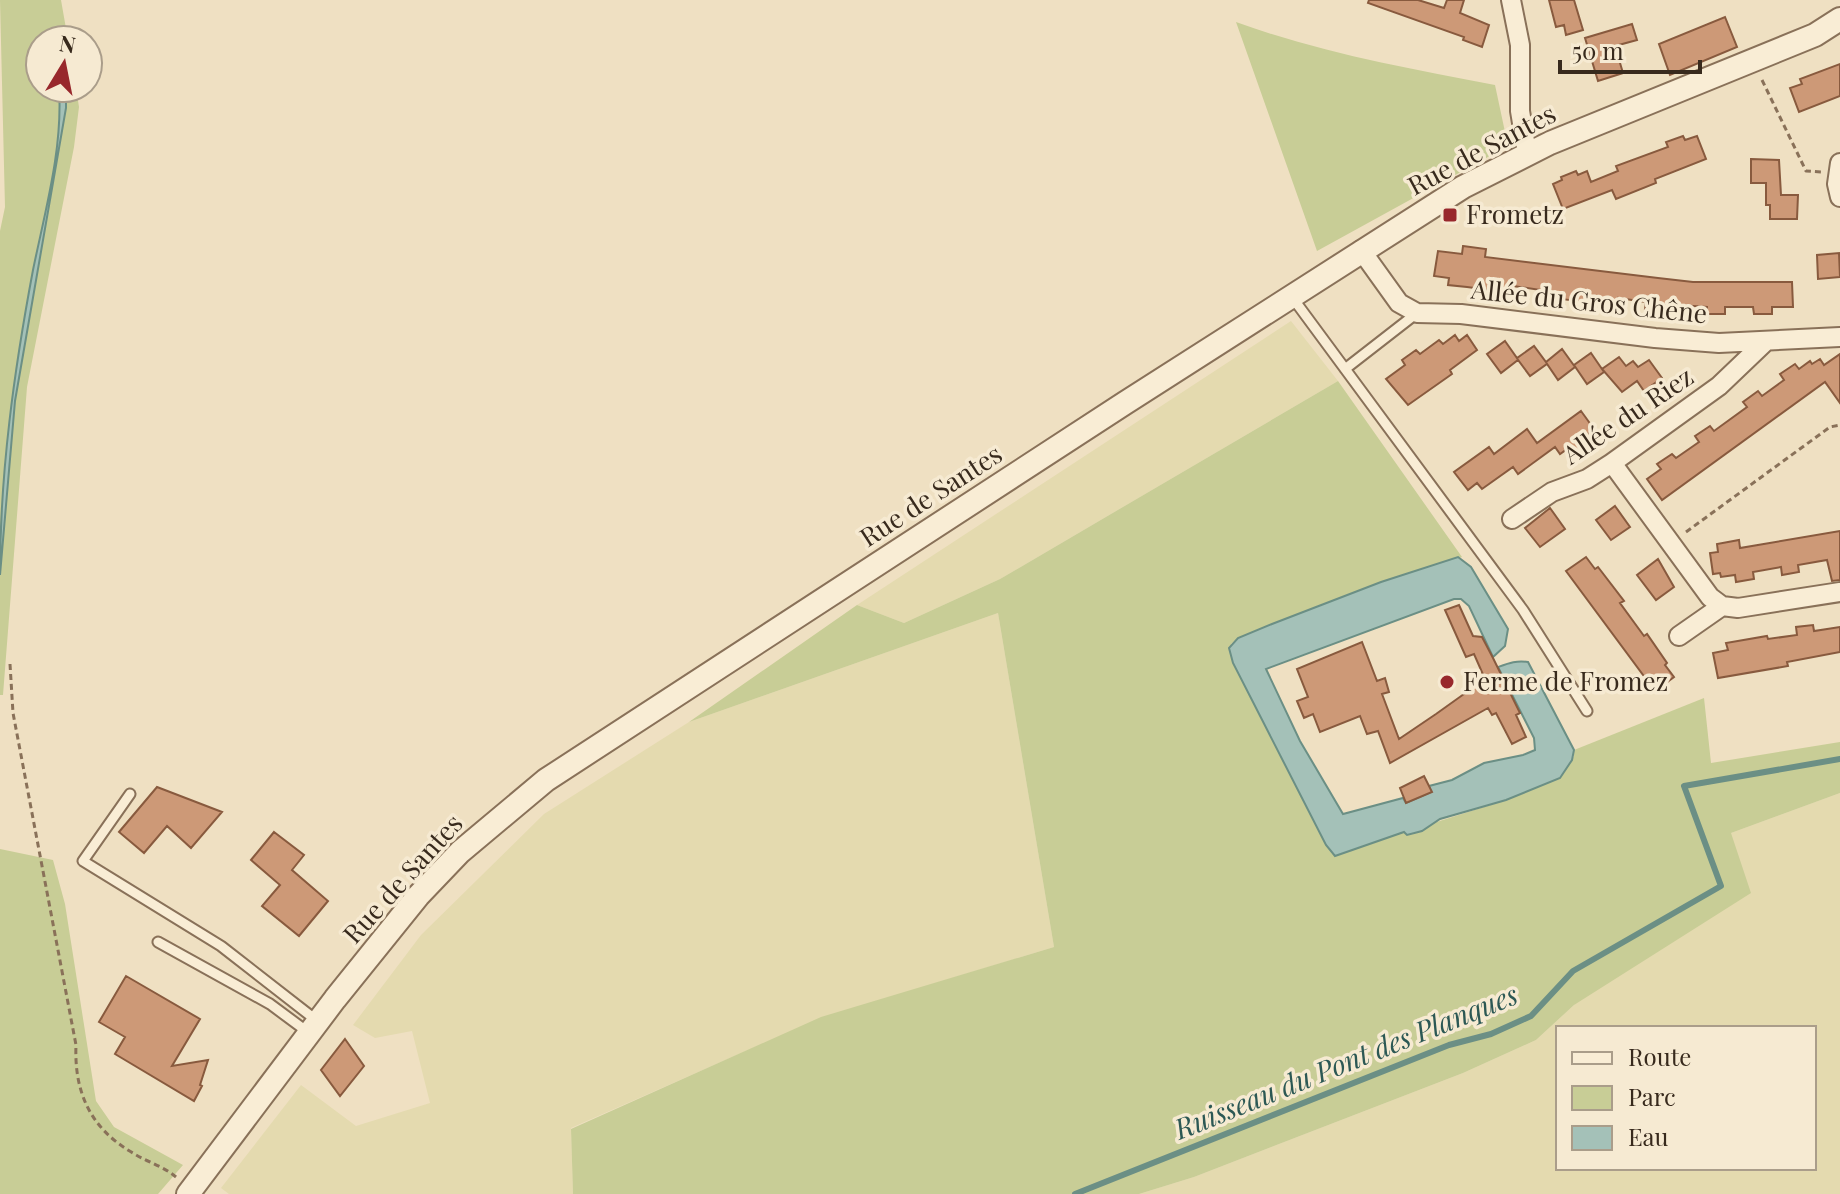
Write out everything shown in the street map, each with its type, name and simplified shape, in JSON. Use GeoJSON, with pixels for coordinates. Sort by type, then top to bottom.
{"type":"FeatureCollection","features":[{"type":"Feature","properties":{"kind":"street"},"geometry":{"type":"LineString","coordinates":[[1511,0],[1520,45],[1520,111],[1527,153]]}},
{"type":"Feature","properties":{"kind":"street","name":"Rue de Santes"},"geometry":{"type":"LineString","coordinates":[[189,1193],[395,924],[444,867],[546,780],[1291,295],[1463,187],[1527,153],[1815,35],[1840,19]]}},
{"type":"Feature","properties":{"kind":"street"},"geometry":{"type":"LineString","coordinates":[[1839,168],[1840,197]]}},
{"type":"Feature","properties":{"kind":"street"},"geometry":{"type":"LineString","coordinates":[[1361,250],[1399,303],[1417,313]]}},
{"type":"Feature","properties":{"kind":"street","name":"Allée du Gros Chêne"},"geometry":{"type":"LineString","coordinates":[[1417,313],[1461,314],[1719,343],[1840,337]]}},
{"type":"Feature","properties":{"kind":"street","name":"Allée du Riez"},"geometry":{"type":"LineString","coordinates":[[1512,519],[1552,492],[1579,483],[1612,463],[1719,386],[1764,343]]}},
{"type":"Feature","properties":{"kind":"street"},"geometry":{"type":"LineString","coordinates":[[1612,463],[1710,597],[1722,606],[1738,608],[1840,592]]}},
{"type":"Feature","properties":{"kind":"street"},"geometry":{"type":"LineString","coordinates":[[1679,636],[1722,606]]}},
{"type":"Feature","properties":{"kind":"lane"},"geometry":{"type":"LineString","coordinates":[[1291,295],[1523,610],[1587,711]]}},
{"type":"Feature","properties":{"kind":"lane"},"geometry":{"type":"LineString","coordinates":[[1345,369],[1417,313]]}},
{"type":"Feature","properties":{"kind":"lane"},"geometry":{"type":"LineString","coordinates":[[130,794],[83,861],[221,946],[314,1028]]}},
{"type":"Feature","properties":{"kind":"lane"},"geometry":{"type":"LineString","coordinates":[[158,942],[314,1028]]}},
{"type":"Feature","properties":{"kind":"path"},"geometry":{"type":"LineString","coordinates":[[1752,61],[1806,171],[1839,168]]}},
{"type":"Feature","properties":{"kind":"path"},"geometry":{"type":"LineString","coordinates":[[1670,543],[1830,427],[1840,425]]}},
{"type":"Feature","properties":{"kind":"path"},"geometry":{"type":"LineString","coordinates":[[10,664],[13,713],[76,1045],[75,1073],[90,1113],[100,1128],[134,1154],[168,1171],[189,1193]]}},
{"type":"Feature","properties":{"kind":"shaded area"},"geometry":{"type":"Polygon","coordinates":[[[1291,321],[1338,381],[1000,579],[904,623],[857,605],[1291,321]]]}},
{"type":"Feature","properties":{"kind":"shaded area"},"geometry":{"type":"Polygon","coordinates":[[[998,613],[1054,947],[821,1018],[571,1128],[573,1194],[229,1194],[221,1188],[301,1085],[356,1126],[430,1103],[412,1031],[375,1038],[353,1025],[421,935],[544,814],[689,722],[998,613]]]}},
{"type":"Feature","properties":{"kind":"shaded area"},"geometry":{"type":"Polygon","coordinates":[[[1840,793],[1840,1194],[1139,1194],[1194,1177],[1463,1073],[1536,1040],[1574,1005],[1731,833],[1840,793]]]}},
{"type":"Feature","properties":{"kind":"green space"},"geometry":{"type":"Polygon","coordinates":[[[0,0],[61,0],[65,24],[24,24],[24,104],[79,104],[79,107],[27,387],[3,695],[0,695],[0,231],[5,207],[0,0]]]}},
{"type":"Feature","properties":{"kind":"green space"},"geometry":{"type":"Polygon","coordinates":[[[1236,22],[1332,51],[1495,85],[1508,146],[1317,251],[1236,22]]]}},
{"type":"Feature","properties":{"kind":"green space"},"geometry":{"type":"Polygon","coordinates":[[[1338,381],[1462,557],[1381,582],[1238,638],[1231,644],[1233,663],[1326,845],[1405,832],[1506,800],[1560,778],[1574,756],[1574,750],[1704,698],[1711,763],[1840,742],[1840,793],[1731,833],[1751,893],[1574,1005],[1536,1040],[1463,1073],[1194,1177],[1139,1194],[573,1194],[571,1129],[821,1017],[1054,947],[998,613],[689,722],[857,605],[904,623],[1000,579],[1338,381]]]}},
{"type":"Feature","properties":{"kind":"green space"},"geometry":{"type":"Polygon","coordinates":[[[0,849],[53,860],[65,904],[96,1101],[114,1127],[183,1165],[158,1194],[0,1194],[0,849]]]}},
{"type":"Feature","properties":{"kind":"water"},"geometry":{"type":"Polygon","coordinates":[[[60,104],[66,104],[15,401],[0,575],[2,498],[9,422],[26,308],[56,157],[60,104]]]}},
{"type":"Feature","properties":{"kind":"water"},"geometry":{"type":"Polygon","coordinates":[[[1458,557],[1471,567],[1508,629],[1505,646],[1493,657],[1469,606],[1461,599],[1454,599],[1266,669],[1300,741],[1343,814],[1403,798],[1406,803],[1431,792],[1429,786],[1452,780],[1484,763],[1535,750],[1534,738],[1498,667],[1524,661],[1528,662],[1574,750],[1572,760],[1560,778],[1506,800],[1440,819],[1422,831],[1407,835],[1404,832],[1335,856],[1326,845],[1233,663],[1229,648],[1238,638],[1272,624],[1381,582],[1458,557]]]}},
{"type":"Feature","properties":{"kind":"building"},"geometry":{"type":"Polygon","coordinates":[[[1369,0],[1418,0],[1444,8],[1447,0],[1464,0],[1460,13],[1489,25],[1482,47],[1463,40],[1464,37],[1368,3],[1369,0]]]}},
{"type":"Feature","properties":{"kind":"building"},"geometry":{"type":"Polygon","coordinates":[[[1549,0],[1574,0],[1583,30],[1566,35],[1564,25],[1556,27],[1549,0]]]}},
{"type":"Feature","properties":{"kind":"building"},"geometry":{"type":"Polygon","coordinates":[[[1725,17],[1737,47],[1670,75],[1659,44],[1725,17]]]}},
{"type":"Feature","properties":{"kind":"building"},"geometry":{"type":"Polygon","coordinates":[[[1632,24],[1637,40],[1615,46],[1623,73],[1598,81],[1585,38],[1632,24]]]}},
{"type":"Feature","properties":{"kind":"building"},"geometry":{"type":"Polygon","coordinates":[[[1840,64],[1840,96],[1799,112],[1790,88],[1802,84],[1800,79],[1840,64]]]}},
{"type":"Feature","properties":{"kind":"building"},"geometry":{"type":"Polygon","coordinates":[[[1683,136],[1685,140],[1697,136],[1706,159],[1655,179],[1656,183],[1616,199],[1612,190],[1563,209],[1553,184],[1562,180],[1561,177],[1576,171],[1578,175],[1587,171],[1591,182],[1618,171],[1616,166],[1668,147],[1666,142],[1683,136]]]}},
{"type":"Feature","properties":{"kind":"building"},"geometry":{"type":"Polygon","coordinates":[[[1751,159],[1779,160],[1781,195],[1798,195],[1797,219],[1770,219],[1770,205],[1766,205],[1766,183],[1751,183],[1751,159]]]}},
{"type":"Feature","properties":{"kind":"building"},"geometry":{"type":"Polygon","coordinates":[[[1463,246],[1486,249],[1485,257],[1693,282],[1792,282],[1793,307],[1772,307],[1772,314],[1754,314],[1753,307],[1725,307],[1725,314],[1707,314],[1707,307],[1664,304],[1663,311],[1645,309],[1646,302],[1618,298],[1617,306],[1553,298],[1554,292],[1513,286],[1513,293],[1448,285],[1449,278],[1434,276],[1438,251],[1462,254],[1463,246]]]}},
{"type":"Feature","properties":{"kind":"building"},"geometry":{"type":"Polygon","coordinates":[[[1839,253],[1840,277],[1818,279],[1817,255],[1839,253]]]}},
{"type":"Feature","properties":{"kind":"building"},"geometry":{"type":"Polygon","coordinates":[[[1455,335],[1459,341],[1467,335],[1477,350],[1450,370],[1452,374],[1408,405],[1386,379],[1405,365],[1402,360],[1416,350],[1420,354],[1439,340],[1443,344],[1455,335]]]}},
{"type":"Feature","properties":{"kind":"building"},"geometry":{"type":"Polygon","coordinates":[[[1505,341],[1517,358],[1534,346],[1546,362],[1562,349],[1575,367],[1558,380],[1547,364],[1530,376],[1518,360],[1501,373],[1487,354],[1505,341]]]}},
{"type":"Feature","properties":{"kind":"building"},"geometry":{"type":"Polygon","coordinates":[[[1591,353],[1604,372],[1587,384],[1574,365],[1591,353]]]}},
{"type":"Feature","properties":{"kind":"building"},"geometry":{"type":"Polygon","coordinates":[[[1840,354],[1840,403],[1825,382],[1662,500],[1647,479],[1661,469],[1657,464],[1672,454],[1676,458],[1699,442],[1695,436],[1710,426],[1714,431],[1747,407],[1743,402],[1758,391],[1762,396],[1784,380],[1780,374],[1795,364],[1799,369],[1810,361],[1812,364],[1820,359],[1824,365],[1840,354]]]}},
{"type":"Feature","properties":{"kind":"building"},"geometry":{"type":"Polygon","coordinates":[[[1619,357],[1626,366],[1633,361],[1638,367],[1649,360],[1662,378],[1644,391],[1637,381],[1622,392],[1602,369],[1619,357]]]}},
{"type":"Feature","properties":{"kind":"building"},"geometry":{"type":"Polygon","coordinates":[[[1581,411],[1594,429],[1584,437],[1589,443],[1575,454],[1570,447],[1560,454],[1555,447],[1518,474],[1513,467],[1482,489],[1477,483],[1468,490],[1454,472],[1489,447],[1494,454],[1527,429],[1537,443],[1581,411]]]}},
{"type":"Feature","properties":{"kind":"building"},"geometry":{"type":"Polygon","coordinates":[[[1615,506],[1630,527],[1611,540],[1596,520],[1615,506]]]}},
{"type":"Feature","properties":{"kind":"building"},"geometry":{"type":"Polygon","coordinates":[[[1550,508],[1565,529],[1540,547],[1525,528],[1550,508]]]}},
{"type":"Feature","properties":{"kind":"building"},"geometry":{"type":"Polygon","coordinates":[[[1840,531],[1840,580],[1832,581],[1827,560],[1798,565],[1799,572],[1782,575],[1781,567],[1753,572],[1754,579],[1736,582],[1735,575],[1721,577],[1720,573],[1713,574],[1710,553],[1718,552],[1717,544],[1739,540],[1740,548],[1840,531]]]}},
{"type":"Feature","properties":{"kind":"building"},"geometry":{"type":"Polygon","coordinates":[[[1586,557],[1595,569],[1598,567],[1624,601],[1620,603],[1667,663],[1665,665],[1674,677],[1655,691],[1566,571],[1586,557]]]}},
{"type":"Feature","properties":{"kind":"building"},"geometry":{"type":"Polygon","coordinates":[[[1658,559],[1674,587],[1656,600],[1637,575],[1658,559]]]}},
{"type":"Feature","properties":{"kind":"building"},"geometry":{"type":"Polygon","coordinates":[[[1459,605],[1473,636],[1482,637],[1493,658],[1520,713],[1516,715],[1526,737],[1512,744],[1496,713],[1492,715],[1488,708],[1390,763],[1378,731],[1367,734],[1360,716],[1320,732],[1313,714],[1304,718],[1297,701],[1308,697],[1297,669],[1362,642],[1377,681],[1385,678],[1389,692],[1382,694],[1399,739],[1485,679],[1474,654],[1466,657],[1445,610],[1459,605]]]}},
{"type":"Feature","properties":{"kind":"building"},"geometry":{"type":"Polygon","coordinates":[[[1813,625],[1814,631],[1840,627],[1840,652],[1787,662],[1788,666],[1718,678],[1713,653],[1728,650],[1726,643],[1797,635],[1796,627],[1813,625]]]}},
{"type":"Feature","properties":{"kind":"building"},"geometry":{"type":"Polygon","coordinates":[[[1424,776],[1432,792],[1406,803],[1400,788],[1424,776]]]}},
{"type":"Feature","properties":{"kind":"building"},"geometry":{"type":"Polygon","coordinates":[[[157,787],[222,812],[191,848],[167,826],[144,853],[119,832],[157,787]]]}},
{"type":"Feature","properties":{"kind":"building"},"geometry":{"type":"Polygon","coordinates":[[[274,832],[304,855],[292,870],[328,901],[299,936],[262,906],[280,885],[251,860],[274,832]]]}},
{"type":"Feature","properties":{"kind":"building"},"geometry":{"type":"Polygon","coordinates":[[[126,976],[200,1019],[172,1066],[208,1060],[202,1086],[194,1101],[115,1054],[125,1037],[99,1022],[126,976]]]}},
{"type":"Feature","properties":{"kind":"building"},"geometry":{"type":"Polygon","coordinates":[[[345,1039],[364,1066],[340,1096],[321,1070],[345,1039]]]}},
{"type":"Feature","properties":{"kind":"waterway","name":"Ruisseau du Pont des Planques"},"geometry":{"type":"LineString","coordinates":[[1075,1194],[1449,1045],[1491,1034],[1531,1016],[1573,971],[1721,886],[1684,786],[1840,759]]}},
{"type":"Feature","properties":{"kind":"place","name":"Frometz"},"geometry":{"type":"Point","coordinates":[1450,215]}},
{"type":"Feature","properties":{"kind":"place","name":"Ferme de Fromez"},"geometry":{"type":"Point","coordinates":[1447,682]}}]}
